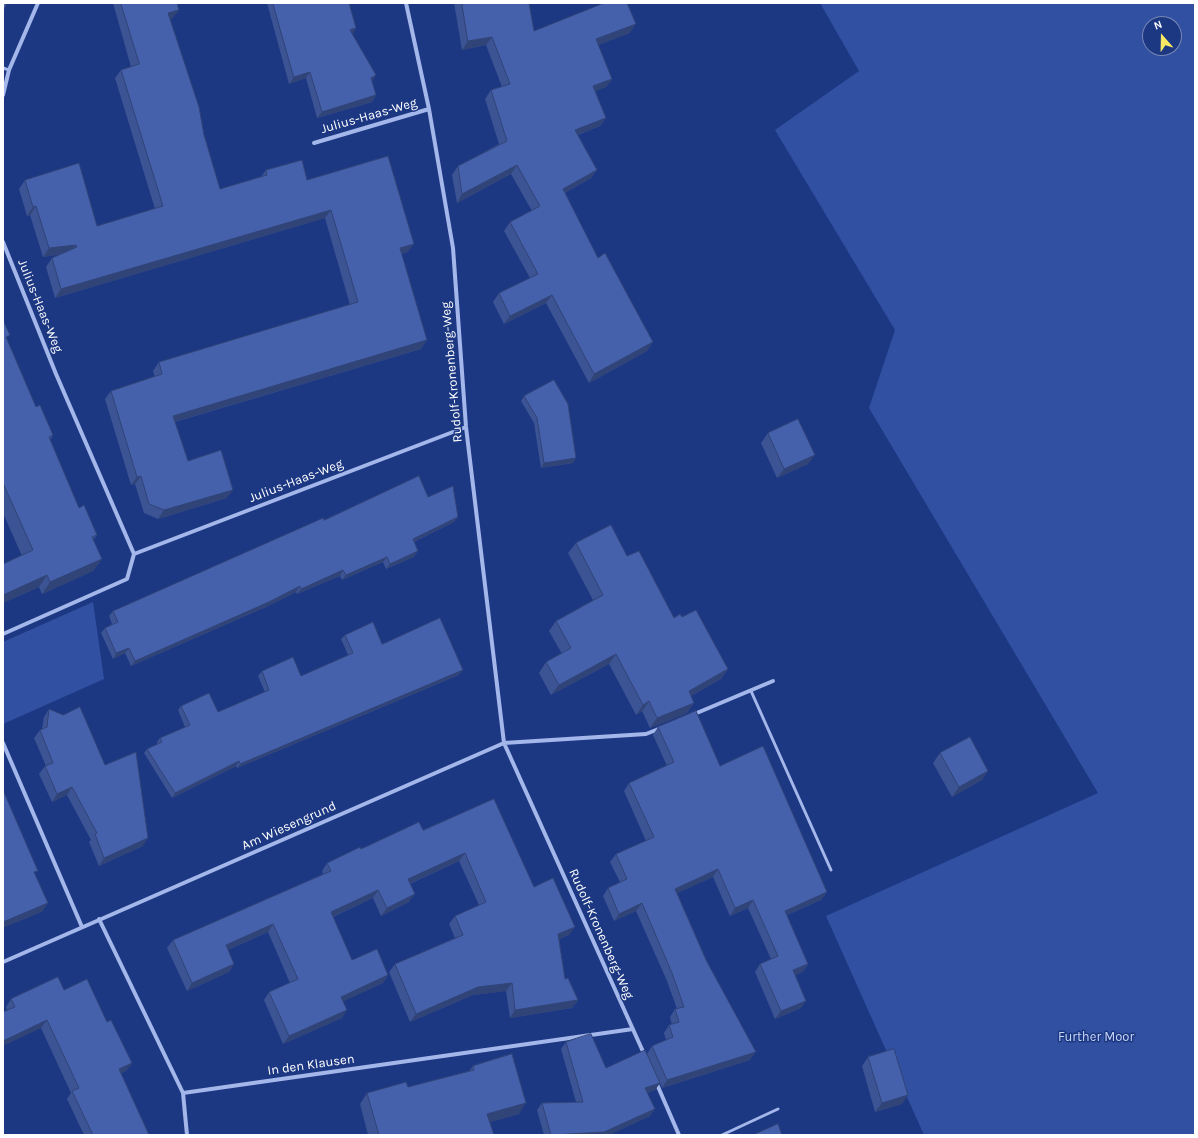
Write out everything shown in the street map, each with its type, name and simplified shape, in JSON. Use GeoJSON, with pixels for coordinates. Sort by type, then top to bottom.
{"type":"FeatureCollection","features":[{"type":"Feature","properties":{"kind":"street"},"geometry":{"type":"LineString","coordinates":[[3,95],[9,70],[38,3]]}},
{"type":"Feature","properties":{"kind":"street","name":"Rudolf-Kronenberg-Weg"},"geometry":{"type":"LineString","coordinates":[[406,3],[429,109],[453,248],[466,427],[504,743],[649,1064]]}},
{"type":"Feature","properties":{"kind":"street","name":"Julius-Haas-Weg"},"geometry":{"type":"LineString","coordinates":[[314,143],[429,109]]}},
{"type":"Feature","properties":{"kind":"street","name":"Julius-Haas-Weg"},"geometry":{"type":"LineString","coordinates":[[3,242],[56,374],[134,554],[466,427]]}},
{"type":"Feature","properties":{"kind":"street"},"geometry":{"type":"LineString","coordinates":[[3,634],[128,579],[134,554]]}},
{"type":"Feature","properties":{"kind":"street"},"geometry":{"type":"LineString","coordinates":[[688,717],[773,682]]}},
{"type":"Feature","properties":{"kind":"street"},"geometry":{"type":"LineString","coordinates":[[504,743],[646,734],[667,726]]}},
{"type":"Feature","properties":{"kind":"street"},"geometry":{"type":"LineString","coordinates":[[3,743],[82,927]]}},
{"type":"Feature","properties":{"kind":"street","name":"Am Wiesengrund"},"geometry":{"type":"LineString","coordinates":[[3,962],[504,743]]}},
{"type":"Feature","properties":{"kind":"street"},"geometry":{"type":"LineString","coordinates":[[99,920],[184,1093],[187,1135]]}},
{"type":"Feature","properties":{"kind":"street","name":"In den Klausen"},"geometry":{"type":"LineString","coordinates":[[184,1093],[633,1029]]}},
{"type":"Feature","properties":{"kind":"street"},"geometry":{"type":"LineString","coordinates":[[655,1078],[679,1135]]}},
{"type":"Feature","properties":{"kind":"lane"},"geometry":{"type":"LineString","coordinates":[[3,68],[9,70]]}},
{"type":"Feature","properties":{"kind":"lane"},"geometry":{"type":"LineString","coordinates":[[751,691],[832,870]]}},
{"type":"Feature","properties":{"kind":"lane"},"geometry":{"type":"LineString","coordinates":[[722,1135],[778,1109]]}},
{"type":"Feature","properties":{"kind":"green space","name":"Further Moor"},"geometry":{"type":"Polygon","coordinates":[[[820,3],[1195,3],[1195,1135],[924,1135],[826,916],[1098,793],[869,408],[895,330],[775,130],[859,71],[820,3]]]}},
{"type":"Feature","properties":{"kind":"green space"},"geometry":{"type":"Polygon","coordinates":[[[93,602],[104,679],[3,724],[3,642],[93,602]]]}},
{"type":"Feature","properties":{"kind":"building"},"geometry":{"type":"Polygon","coordinates":[[[3,3],[7,3],[3,12],[3,3]]]}},
{"type":"Feature","properties":{"kind":"building"},"geometry":{"type":"Polygon","coordinates":[[[121,3],[177,3],[179,10],[168,13],[199,107],[204,135],[220,189],[267,175],[266,170],[302,160],[307,180],[388,156],[414,244],[400,248],[427,340],[173,416],[188,461],[221,450],[233,490],[164,510],[149,504],[141,476],[137,477],[111,391],[162,374],[159,362],[358,302],[331,210],[61,289],[52,258],[77,247],[76,245],[49,248],[36,206],[33,207],[25,180],[79,163],[97,226],[163,206],[121,70],[139,64],[121,3]]]}},
{"type":"Feature","properties":{"kind":"building"},"geometry":{"type":"Polygon","coordinates":[[[273,3],[349,3],[356,28],[350,30],[376,75],[371,78],[376,95],[322,112],[310,72],[294,77],[273,3]]]}},
{"type":"Feature","properties":{"kind":"building"},"geometry":{"type":"Polygon","coordinates":[[[462,3],[529,3],[534,31],[604,3],[627,3],[636,24],[596,39],[612,79],[593,86],[606,118],[575,130],[597,170],[563,189],[598,258],[605,253],[653,342],[594,374],[552,295],[510,316],[499,293],[538,274],[510,222],[540,206],[517,165],[462,194],[458,166],[507,141],[491,90],[510,84],[492,37],[468,41],[462,3]]]}},
{"type":"Feature","properties":{"kind":"building"},"geometry":{"type":"Polygon","coordinates":[[[3,320],[10,335],[6,337],[36,407],[40,405],[53,435],[49,437],[79,508],[84,505],[97,535],[92,537],[102,559],[50,582],[47,575],[3,595],[3,564],[33,550],[3,483],[3,320]]]}},
{"type":"Feature","properties":{"kind":"building"},"geometry":{"type":"Polygon","coordinates":[[[554,380],[568,404],[576,458],[544,463],[537,418],[524,396],[554,380]]]}},
{"type":"Feature","properties":{"kind":"building"},"geometry":{"type":"Polygon","coordinates":[[[798,419],[815,455],[784,469],[768,433],[798,419]]]}},
{"type":"Feature","properties":{"kind":"building"},"geometry":{"type":"Polygon","coordinates":[[[419,476],[428,497],[453,486],[458,517],[413,539],[418,551],[390,564],[387,557],[346,575],[343,570],[301,589],[300,586],[269,602],[135,661],[129,648],[116,653],[105,628],[118,622],[113,611],[323,518],[324,520],[419,476]]]}},
{"type":"Feature","properties":{"kind":"building"},"geometry":{"type":"Polygon","coordinates":[[[611,525],[627,556],[639,551],[674,618],[680,614],[682,617],[696,610],[728,669],[689,691],[694,703],[657,718],[649,701],[643,705],[616,654],[559,685],[546,662],[571,648],[556,621],[603,595],[576,543],[611,525]]]}},
{"type":"Feature","properties":{"kind":"building"},"geometry":{"type":"Polygon","coordinates":[[[440,618],[463,670],[240,764],[239,761],[175,793],[147,749],[162,742],[160,738],[190,725],[181,706],[209,693],[218,712],[269,690],[262,671],[293,657],[301,676],[353,653],[345,635],[373,622],[382,644],[440,618]]]}},
{"type":"Feature","properties":{"kind":"building"},"geometry":{"type":"Polygon","coordinates":[[[80,707],[105,765],[136,752],[148,838],[104,858],[95,834],[97,833],[72,787],[57,794],[45,766],[53,763],[40,730],[47,727],[49,709],[63,715],[80,707]]]}},
{"type":"Feature","properties":{"kind":"building"},"geometry":{"type":"Polygon","coordinates":[[[696,711],[720,766],[763,746],[827,892],[785,911],[808,964],[793,970],[806,1001],[781,1011],[760,964],[778,956],[753,900],[735,908],[718,869],[675,889],[706,960],[756,1052],[667,1080],[652,1046],[673,1037],[669,1025],[679,1022],[675,1009],[684,1007],[672,973],[642,903],[619,914],[608,888],[627,879],[616,854],[654,837],[629,783],[674,762],[658,727],[696,711]]]}},
{"type":"Feature","properties":{"kind":"building"},"geometry":{"type":"Polygon","coordinates":[[[970,737],[988,771],[959,787],[940,753],[970,737]]]}},
{"type":"Feature","properties":{"kind":"building"},"geometry":{"type":"Polygon","coordinates":[[[3,790],[38,871],[34,872],[48,903],[3,922],[3,790]]]}},
{"type":"Feature","properties":{"kind":"building"},"geometry":{"type":"Polygon","coordinates":[[[494,799],[534,887],[553,878],[575,927],[558,934],[565,979],[568,978],[578,1000],[515,1010],[512,983],[478,987],[416,1014],[395,964],[463,935],[455,916],[486,902],[465,853],[408,879],[415,894],[387,908],[378,890],[331,912],[352,960],[377,949],[388,975],[341,997],[347,1010],[289,1036],[269,992],[298,979],[273,924],[226,945],[234,964],[192,983],[173,940],[331,871],[327,863],[360,847],[361,849],[419,822],[423,830],[494,799]]]}},
{"type":"Feature","properties":{"kind":"building"},"geometry":{"type":"Polygon","coordinates":[[[58,977],[64,990],[87,979],[107,1022],[111,1020],[132,1063],[119,1069],[149,1135],[93,1135],[72,1091],[79,1088],[47,1020],[3,1041],[3,1012],[15,1007],[11,999],[58,977]]]}},
{"type":"Feature","properties":{"kind":"building"},"geometry":{"type":"Polygon","coordinates":[[[591,1034],[606,1068],[645,1050],[660,1083],[645,1088],[655,1109],[604,1132],[551,1135],[542,1103],[583,1102],[566,1042],[591,1034]]]}},
{"type":"Feature","properties":{"kind":"building"},"geometry":{"type":"Polygon","coordinates":[[[894,1049],[908,1095],[882,1103],[868,1057],[894,1049]]]}},
{"type":"Feature","properties":{"kind":"building"},"geometry":{"type":"Polygon","coordinates":[[[512,1054],[526,1103],[487,1114],[494,1135],[379,1135],[367,1093],[406,1082],[408,1087],[474,1070],[473,1066],[512,1054]]]}},
{"type":"Feature","properties":{"kind":"building"},"geometry":{"type":"Polygon","coordinates":[[[778,1124],[782,1135],[753,1135],[778,1124]]]}}]}
